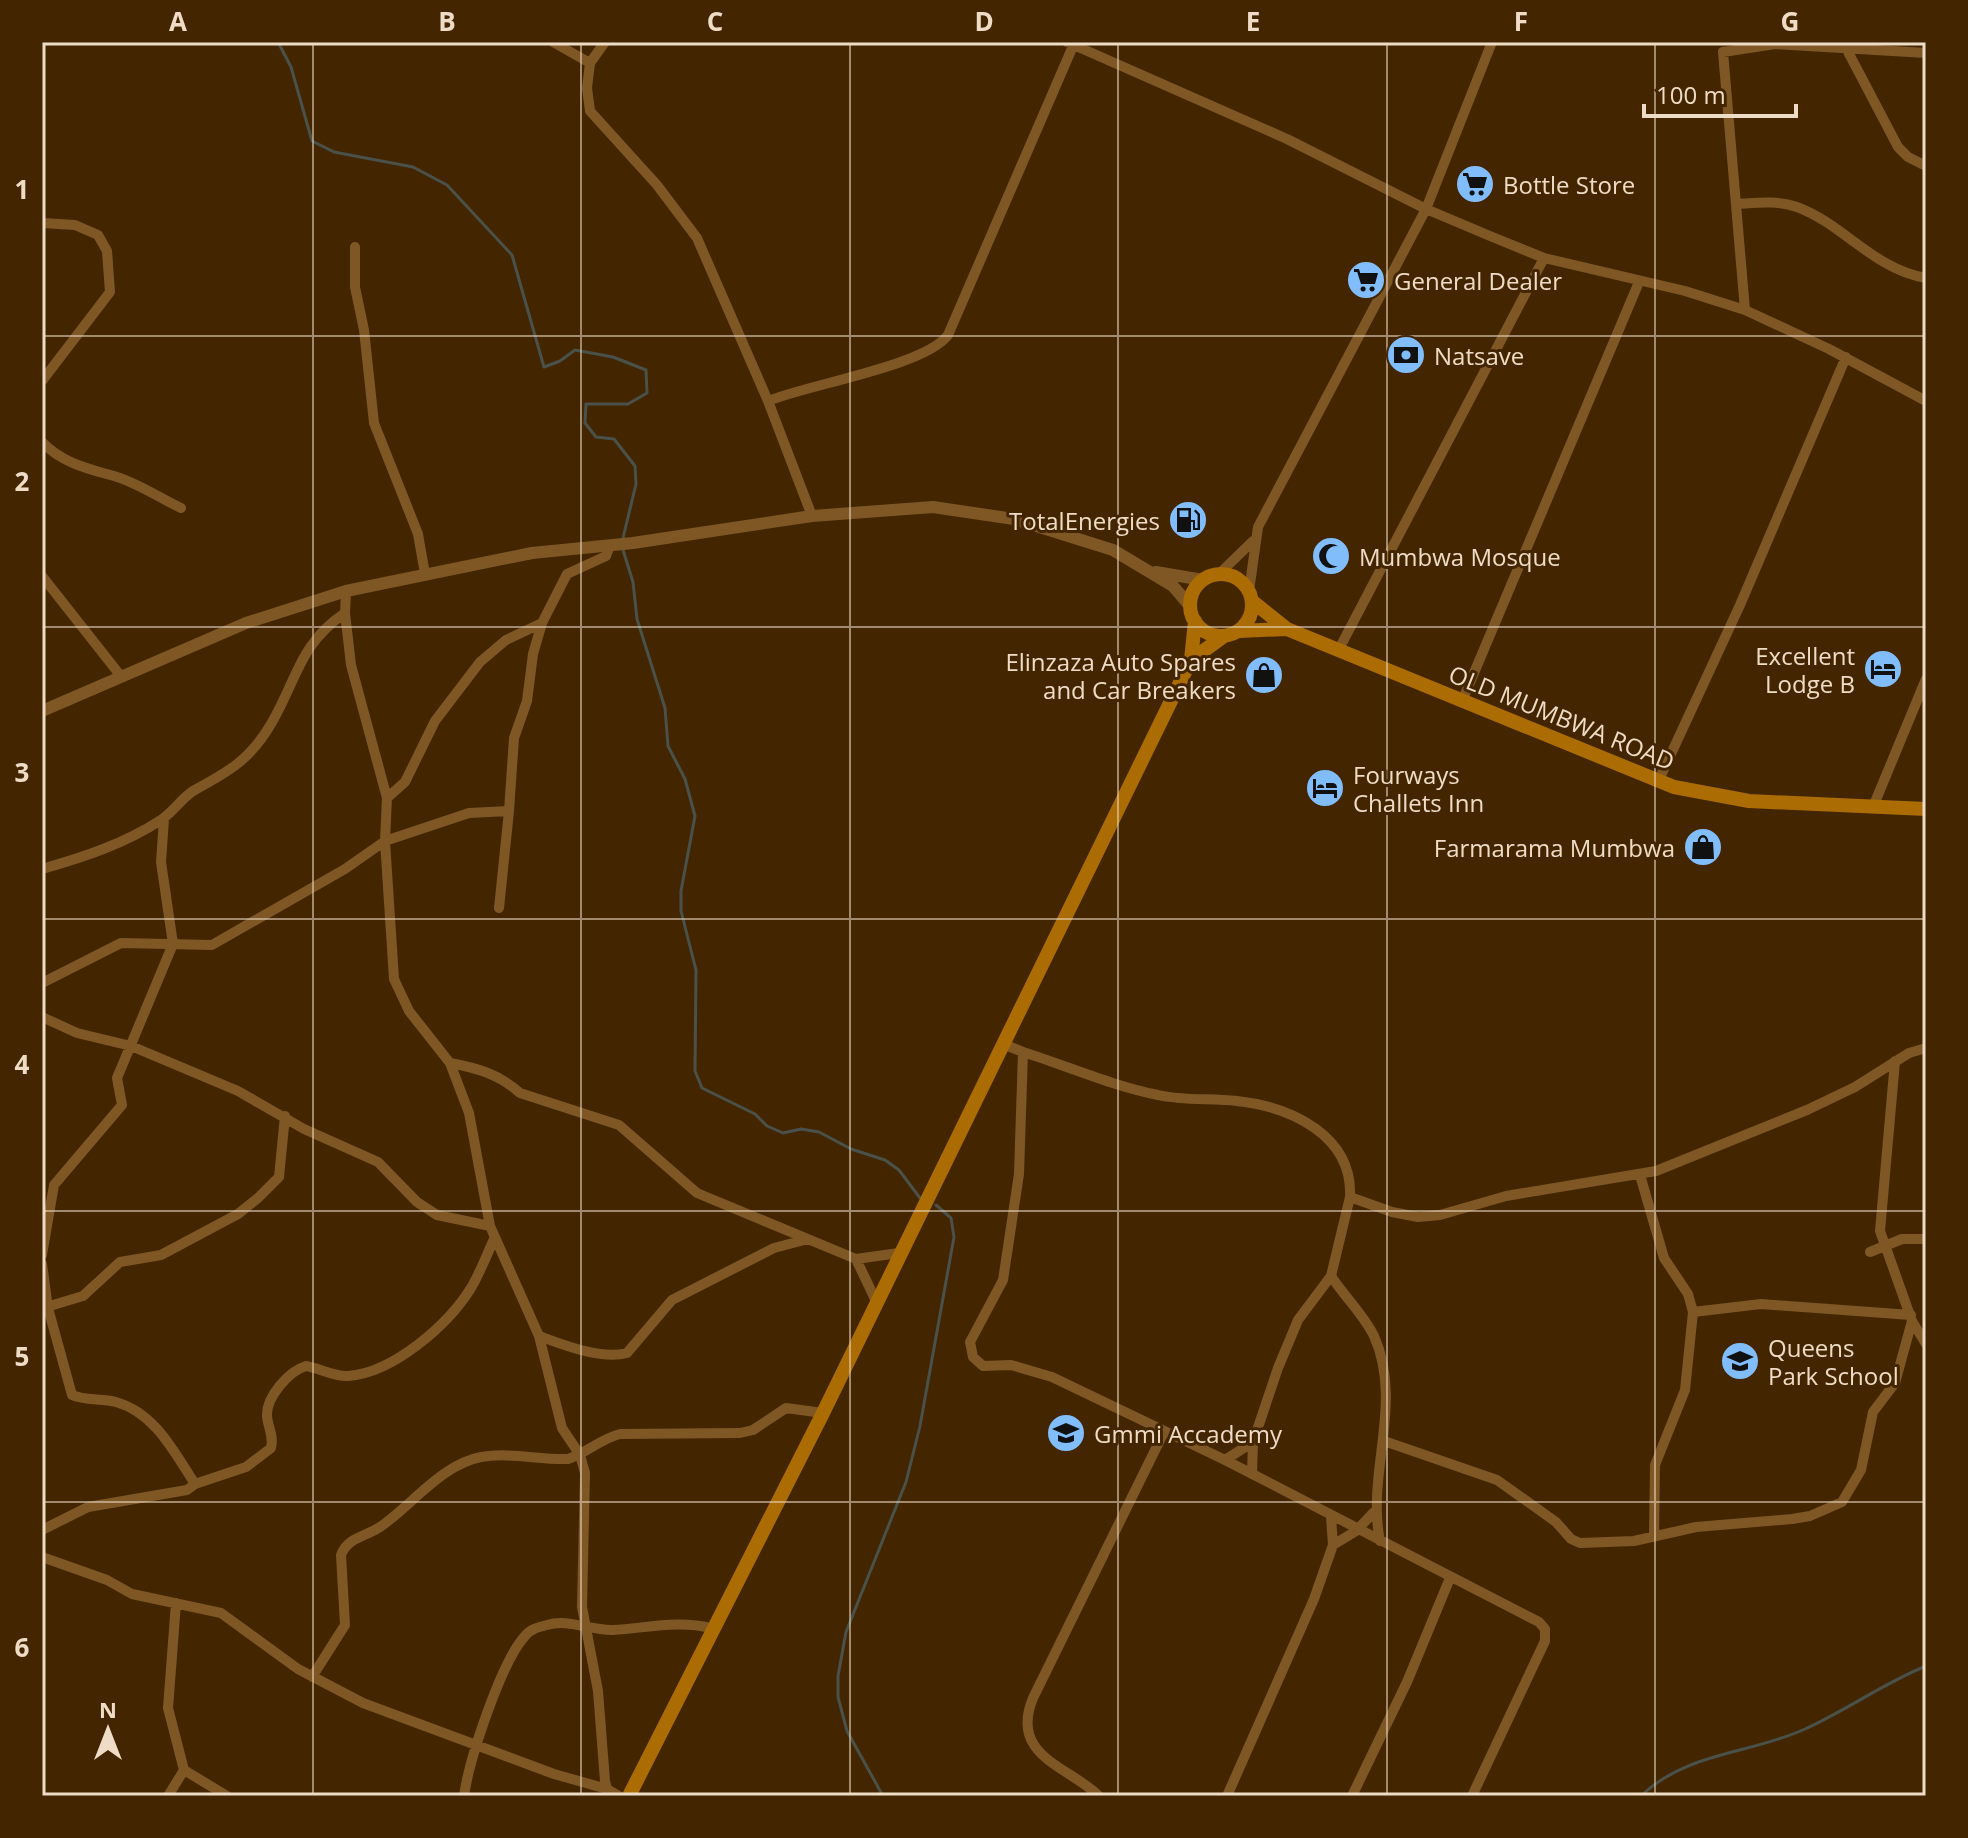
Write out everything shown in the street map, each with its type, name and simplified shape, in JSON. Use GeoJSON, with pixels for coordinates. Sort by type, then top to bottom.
{"type":"FeatureCollection","features":[{"type":"Feature","properties":{"kind":"main road"},"geometry":{"type":"LineString","coordinates":[[629,1796],[711,1628],[823,1413],[1191,660],[1195,621],[1190,606],[1191,596],[1203,580],[1219,574],[1237,578],[1251,596],[1287,629]]}},
{"type":"Feature","properties":{"kind":"main road"},"geometry":{"type":"LineString","coordinates":[[1239,631],[1250,617],[1251,596]]}},
{"type":"Feature","properties":{"kind":"main road"},"geometry":{"type":"LineString","coordinates":[[1195,621],[1207,633],[1224,636]]}},
{"type":"Feature","properties":{"kind":"main road","name":"OLD MUMBWA ROAD"},"geometry":{"type":"LineString","coordinates":[[1287,629],[1658,782],[1749,801],[1926,809]]}},
{"type":"Feature","properties":{"kind":"main road"},"geometry":{"type":"LineString","coordinates":[[1191,660],[1224,636],[1239,631],[1287,629]]}},
{"type":"Feature","properties":{"kind":"street"},"geometry":{"type":"LineString","coordinates":[[553,42],[590,63]]}},
{"type":"Feature","properties":{"kind":"street"},"geometry":{"type":"LineString","coordinates":[[605,42],[590,63],[587,88],[590,111],[657,185],[697,238],[768,401],[812,516]]}},
{"type":"Feature","properties":{"kind":"street"},"geometry":{"type":"LineString","coordinates":[[1219,574],[1253,541],[1426,209],[1492,42]]}},
{"type":"Feature","properties":{"kind":"street"},"geometry":{"type":"LineString","coordinates":[[768,401],[799,388],[912,358],[938,347],[1070,44],[1287,139],[1426,209],[1544,258],[1745,310],[1846,357],[1926,401]]}},
{"type":"Feature","properties":{"kind":"street"},"geometry":{"type":"LineString","coordinates":[[1745,310],[1723,52],[1775,44],[1849,46],[1926,53]]}},
{"type":"Feature","properties":{"kind":"street"},"geometry":{"type":"LineString","coordinates":[[1849,46],[1898,147],[1908,157],[1926,166]]}},
{"type":"Feature","properties":{"kind":"street"},"geometry":{"type":"LineString","coordinates":[[1736,204],[1776,202],[1799,208],[1887,265],[1926,278]]}},
{"type":"Feature","properties":{"kind":"street"},"geometry":{"type":"LineString","coordinates":[[42,223],[75,225],[98,235],[107,251],[110,292],[42,381]]}},
{"type":"Feature","properties":{"kind":"street"},"geometry":{"type":"LineString","coordinates":[[355,247],[355,287],[364,330],[374,423],[418,534],[425,574]]}},
{"type":"Feature","properties":{"kind":"street"},"geometry":{"type":"LineString","coordinates":[[1338,651],[1544,258]]}},
{"type":"Feature","properties":{"kind":"street"},"geometry":{"type":"LineString","coordinates":[[1463,699],[1639,282]]}},
{"type":"Feature","properties":{"kind":"street"},"geometry":{"type":"LineString","coordinates":[[1658,782],[1740,605],[1846,357]]}},
{"type":"Feature","properties":{"kind":"street"},"geometry":{"type":"LineString","coordinates":[[42,442],[51,452],[89,471],[117,477],[181,508]]}},
{"type":"Feature","properties":{"kind":"street"},"geometry":{"type":"LineString","coordinates":[[42,711],[246,623],[346,591],[532,553],[633,543],[812,516],[933,507],[1014,519],[1113,550],[1173,586],[1190,606]]}},
{"type":"Feature","properties":{"kind":"street"},"geometry":{"type":"LineString","coordinates":[[1251,596],[1253,541]]}},
{"type":"Feature","properties":{"kind":"street"},"geometry":{"type":"LineString","coordinates":[[499,908],[514,738],[527,701],[533,654],[542,623],[567,574],[606,556],[614,545]]}},
{"type":"Feature","properties":{"kind":"street"},"geometry":{"type":"LineString","coordinates":[[1149,570],[1203,580]]}},
{"type":"Feature","properties":{"kind":"street"},"geometry":{"type":"LineString","coordinates":[[42,576],[120,675]]}},
{"type":"Feature","properties":{"kind":"street"},"geometry":{"type":"LineString","coordinates":[[346,591],[345,613],[351,665],[387,798],[385,841],[394,979],[409,1011],[450,1063],[469,1113],[490,1226],[539,1336],[562,1428],[580,1455],[586,1491],[581,1587],[598,1691],[607,1789]]}},
{"type":"Feature","properties":{"kind":"street"},"geometry":{"type":"LineString","coordinates":[[42,869],[97,853],[164,819],[186,796],[232,770],[262,737],[306,648],[322,630],[345,613]]}},
{"type":"Feature","properties":{"kind":"street"},"geometry":{"type":"LineString","coordinates":[[387,798],[405,782],[435,721],[480,662],[506,640],[542,623]]}},
{"type":"Feature","properties":{"kind":"street"},"geometry":{"type":"LineString","coordinates":[[1873,807],[1926,679]]}},
{"type":"Feature","properties":{"kind":"street"},"geometry":{"type":"LineString","coordinates":[[42,983],[121,943],[212,945],[345,869],[385,841],[469,813],[509,811]]}},
{"type":"Feature","properties":{"kind":"street"},"geometry":{"type":"LineString","coordinates":[[42,1255],[54,1185],[122,1105],[117,1078],[173,944],[161,862],[164,819]]}},
{"type":"Feature","properties":{"kind":"street"},"geometry":{"type":"LineString","coordinates":[[42,1017],[77,1033],[131,1046],[223,1084],[304,1129],[378,1162],[417,1202],[437,1215],[490,1226]]}},
{"type":"Feature","properties":{"kind":"street"},"geometry":{"type":"LineString","coordinates":[[1003,1044],[1157,1095],[1237,1101],[1289,1114],[1314,1127],[1335,1145],[1351,1176],[1350,1197],[1331,1276],[1298,1320],[1253,1442],[1252,1474]]}},
{"type":"Feature","properties":{"kind":"street"},"geometry":{"type":"LineString","coordinates":[[1350,1197],[1392,1212],[1418,1217],[1440,1215],[1506,1196],[1640,1175],[1689,1160],[1807,1110],[1895,1061],[1926,1048]]}},
{"type":"Feature","properties":{"kind":"street"},"geometry":{"type":"LineString","coordinates":[[1023,1052],[1019,1174],[1003,1280],[970,1342],[976,1362],[983,1366],[1011,1365],[1052,1377],[1225,1460],[1450,1578],[1528,1613],[1545,1629],[1540,1654],[1472,1796]]}},
{"type":"Feature","properties":{"kind":"street"},"geometry":{"type":"LineString","coordinates":[[1895,1061],[1880,1205],[1882,1246],[1901,1285],[1911,1318],[1926,1344]]}},
{"type":"Feature","properties":{"kind":"street"},"geometry":{"type":"LineString","coordinates":[[450,1063],[480,1068],[509,1083],[520,1093],[612,1121],[652,1150],[692,1191],[856,1259],[899,1253]]}},
{"type":"Feature","properties":{"kind":"street"},"geometry":{"type":"LineString","coordinates":[[45,1308],[83,1296],[120,1262],[161,1255],[238,1214],[258,1198],[279,1177],[285,1116]]}},
{"type":"Feature","properties":{"kind":"street"},"geometry":{"type":"LineString","coordinates":[[1640,1175],[1664,1258],[1688,1294],[1693,1312],[1685,1390],[1655,1465],[1654,1537]]}},
{"type":"Feature","properties":{"kind":"street"},"geometry":{"type":"LineString","coordinates":[[42,1530],[88,1507],[187,1490],[195,1484],[246,1467],[271,1448],[267,1412],[271,1400],[293,1371],[306,1366],[342,1376],[369,1371],[388,1363],[446,1318],[470,1291],[495,1237]]}},
{"type":"Feature","properties":{"kind":"street"},"geometry":{"type":"LineString","coordinates":[[539,1336],[607,1355],[627,1353],[672,1300],[774,1248],[808,1239]]}},
{"type":"Feature","properties":{"kind":"street"},"geometry":{"type":"LineString","coordinates":[[1870,1252],[1902,1239],[1926,1239]]}},
{"type":"Feature","properties":{"kind":"street"},"geometry":{"type":"LineString","coordinates":[[856,1259],[876,1301]]}},
{"type":"Feature","properties":{"kind":"street"},"geometry":{"type":"LineString","coordinates":[[42,1264],[45,1308],[72,1395],[109,1400],[136,1410],[157,1427],[195,1484]]}},
{"type":"Feature","properties":{"kind":"street"},"geometry":{"type":"LineString","coordinates":[[1331,1276],[1368,1326],[1378,1347],[1388,1414],[1374,1512],[1380,1541]]}},
{"type":"Feature","properties":{"kind":"street"},"geometry":{"type":"LineString","coordinates":[[1693,1312],[1761,1304],[1911,1318]]}},
{"type":"Feature","properties":{"kind":"street"},"geometry":{"type":"LineString","coordinates":[[1384,1441],[1497,1480],[1580,1543],[1654,1537],[1696,1527],[1810,1516],[1842,1502],[1861,1470],[1873,1412],[1895,1383],[1911,1318]]}},
{"type":"Feature","properties":{"kind":"street"},"geometry":{"type":"LineString","coordinates":[[312,1677],[345,1625],[341,1555],[351,1541],[381,1527],[401,1507],[473,1460],[490,1457],[547,1460],[580,1455],[606,1438],[620,1434],[740,1433],[753,1430],[786,1408],[823,1413]]}},
{"type":"Feature","properties":{"kind":"street"},"geometry":{"type":"LineString","coordinates":[[1099,1796],[1042,1757],[1029,1728],[1028,1714],[1033,1698],[1164,1432]]}},
{"type":"Feature","properties":{"kind":"street"},"geometry":{"type":"LineString","coordinates":[[1225,1460],[1253,1442]]}},
{"type":"Feature","properties":{"kind":"street"},"geometry":{"type":"LineString","coordinates":[[1333,1545],[1356,1531],[1374,1512]]}},
{"type":"Feature","properties":{"kind":"street"},"geometry":{"type":"LineString","coordinates":[[1227,1796],[1333,1545],[1331,1517]]}},
{"type":"Feature","properties":{"kind":"street"},"geometry":{"type":"LineString","coordinates":[[42,1557],[107,1580],[132,1594],[221,1613],[312,1677],[363,1703],[554,1774],[607,1789],[619,1796]]}},
{"type":"Feature","properties":{"kind":"street"},"geometry":{"type":"LineString","coordinates":[[1352,1796],[1407,1682],[1450,1578]]}},
{"type":"Feature","properties":{"kind":"street"},"geometry":{"type":"LineString","coordinates":[[176,1603],[168,1708],[184,1770],[227,1796]]}},
{"type":"Feature","properties":{"kind":"street"},"geometry":{"type":"LineString","coordinates":[[464,1796],[475,1743],[524,1636],[551,1623],[565,1622],[586,1629],[626,1629],[666,1623],[711,1628]]}},
{"type":"Feature","properties":{"kind":"street"},"geometry":{"type":"LineString","coordinates":[[168,1796],[184,1770]]}},
{"type":"Feature","properties":{"kind":"waterway"},"geometry":{"type":"LineString","coordinates":[[278,42],[291,67],[312,141],[334,152],[413,167],[447,185],[512,255],[544,367],[560,361],[575,350],[613,357],[646,370],[647,393],[628,404],[586,404],[585,423],[596,437],[614,439],[635,466],[636,484],[623,538]]}},
{"type":"Feature","properties":{"kind":"waterway"},"geometry":{"type":"LineString","coordinates":[[623,550],[633,582],[637,619],[665,708],[668,746],[685,779],[695,816],[681,891],[681,911],[696,970],[695,1071],[702,1088],[755,1114],[767,1126],[783,1133],[801,1129],[819,1132],[851,1149],[885,1160],[899,1170],[920,1198]]}},
{"type":"Feature","properties":{"kind":"waterway"},"geometry":{"type":"LineString","coordinates":[[883,1796],[847,1731],[838,1697],[838,1676],[846,1632],[906,1482],[920,1426],[954,1237],[951,1218],[936,1205]]}},
{"type":"Feature","properties":{"kind":"waterway"},"geometry":{"type":"LineString","coordinates":[[1641,1796],[1678,1770],[1805,1729],[1926,1666]]}},
{"type":"Feature","properties":{"kind":"place","name":"Bottle Store"},"geometry":{"type":"Point","coordinates":[1475,184]}},
{"type":"Feature","properties":{"kind":"place","name":"General Dealer"},"geometry":{"type":"Point","coordinates":[1366,280]}},
{"type":"Feature","properties":{"kind":"place","name":"Natsave"},"geometry":{"type":"Point","coordinates":[1406,355]}},
{"type":"Feature","properties":{"kind":"place","name":"TotalEnergies"},"geometry":{"type":"Point","coordinates":[1188,520]}},
{"type":"Feature","properties":{"kind":"place","name":"Mumbwa Mosque"},"geometry":{"type":"Point","coordinates":[1331,556]}},
{"type":"Feature","properties":{"kind":"place","name":"Excellent Lodge B"},"geometry":{"type":"Point","coordinates":[1883,669]}},
{"type":"Feature","properties":{"kind":"place","name":"Elinzaza Auto Spares and Car Breakers"},"geometry":{"type":"Point","coordinates":[1264,675]}},
{"type":"Feature","properties":{"kind":"place","name":"Fourways Challets Inn"},"geometry":{"type":"Point","coordinates":[1325,788]}},
{"type":"Feature","properties":{"kind":"place","name":"Farmarama Mumbwa"},"geometry":{"type":"Point","coordinates":[1703,847]}},
{"type":"Feature","properties":{"kind":"place","name":"Queens Park School"},"geometry":{"type":"Point","coordinates":[1740,1361]}},
{"type":"Feature","properties":{"kind":"place","name":"Gmmi Accademy"},"geometry":{"type":"Point","coordinates":[1066,1433]}}]}
